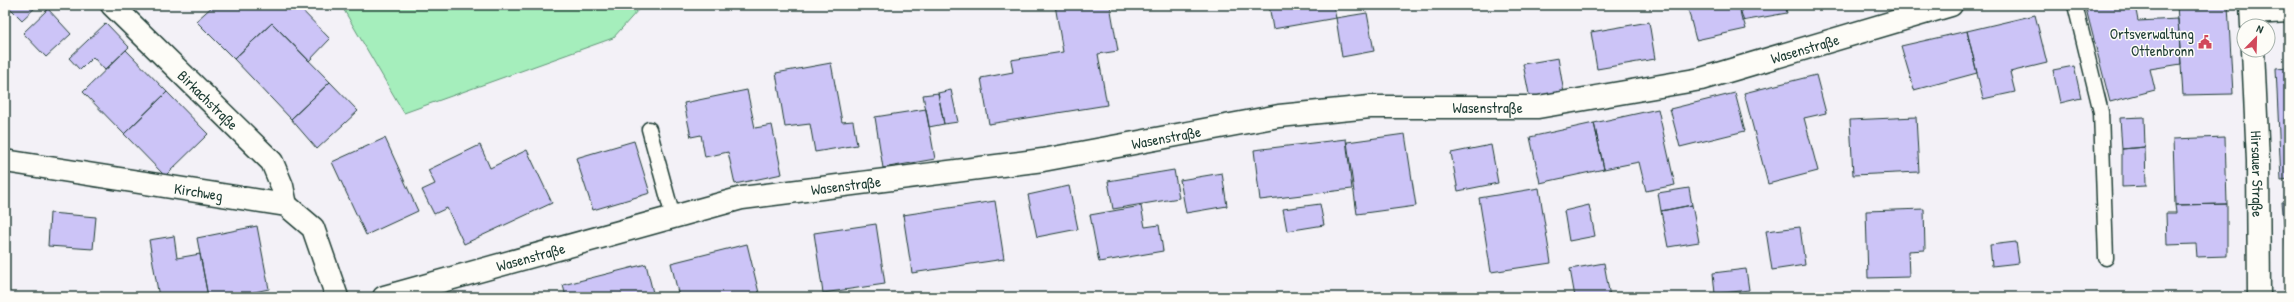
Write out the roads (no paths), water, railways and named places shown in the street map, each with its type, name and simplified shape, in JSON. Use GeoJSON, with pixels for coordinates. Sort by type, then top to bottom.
{"type":"FeatureCollection","features":[{"type":"Feature","properties":{"kind":"street","name":"Birkachstraße"},"geometry":{"type":"LineString","coordinates":[[112,5],[272,162],[282,186],[286,205]]}},
{"type":"Feature","properties":{"kind":"street","name":"Wasenstraße"},"geometry":{"type":"LineString","coordinates":[[384,297],[742,198],[1043,160],[1279,116],[1370,107],[1538,107],[1701,79],[1951,5]]}},
{"type":"Feature","properties":{"kind":"street","name":"Hirsauer Straße"},"geometry":{"type":"LineString","coordinates":[[2253,58],[2258,161],[2259,297]]}},
{"type":"Feature","properties":{"kind":"street","name":"Kirchweg"},"geometry":{"type":"LineString","coordinates":[[5,161],[286,205]]}},
{"type":"Feature","properties":{"kind":"street"},"geometry":{"type":"LineString","coordinates":[[286,205],[313,228],[337,297]]}},
{"type":"Feature","properties":{"kind":"lane"},"geometry":{"type":"LineString","coordinates":[[2075,5],[2101,112],[2106,258]]}},
{"type":"Feature","properties":{"kind":"lane"},"geometry":{"type":"LineString","coordinates":[[2252,16],[2289,16]]}},
{"type":"Feature","properties":{"kind":"lane"},"geometry":{"type":"LineString","coordinates":[[649,129],[673,217]]}},
{"type":"Feature","properties":{"kind":"place","name":"Ortsverwaltung Ottenbronn"},"geometry":{"type":"Point","coordinates":[2205,42]}}]}
